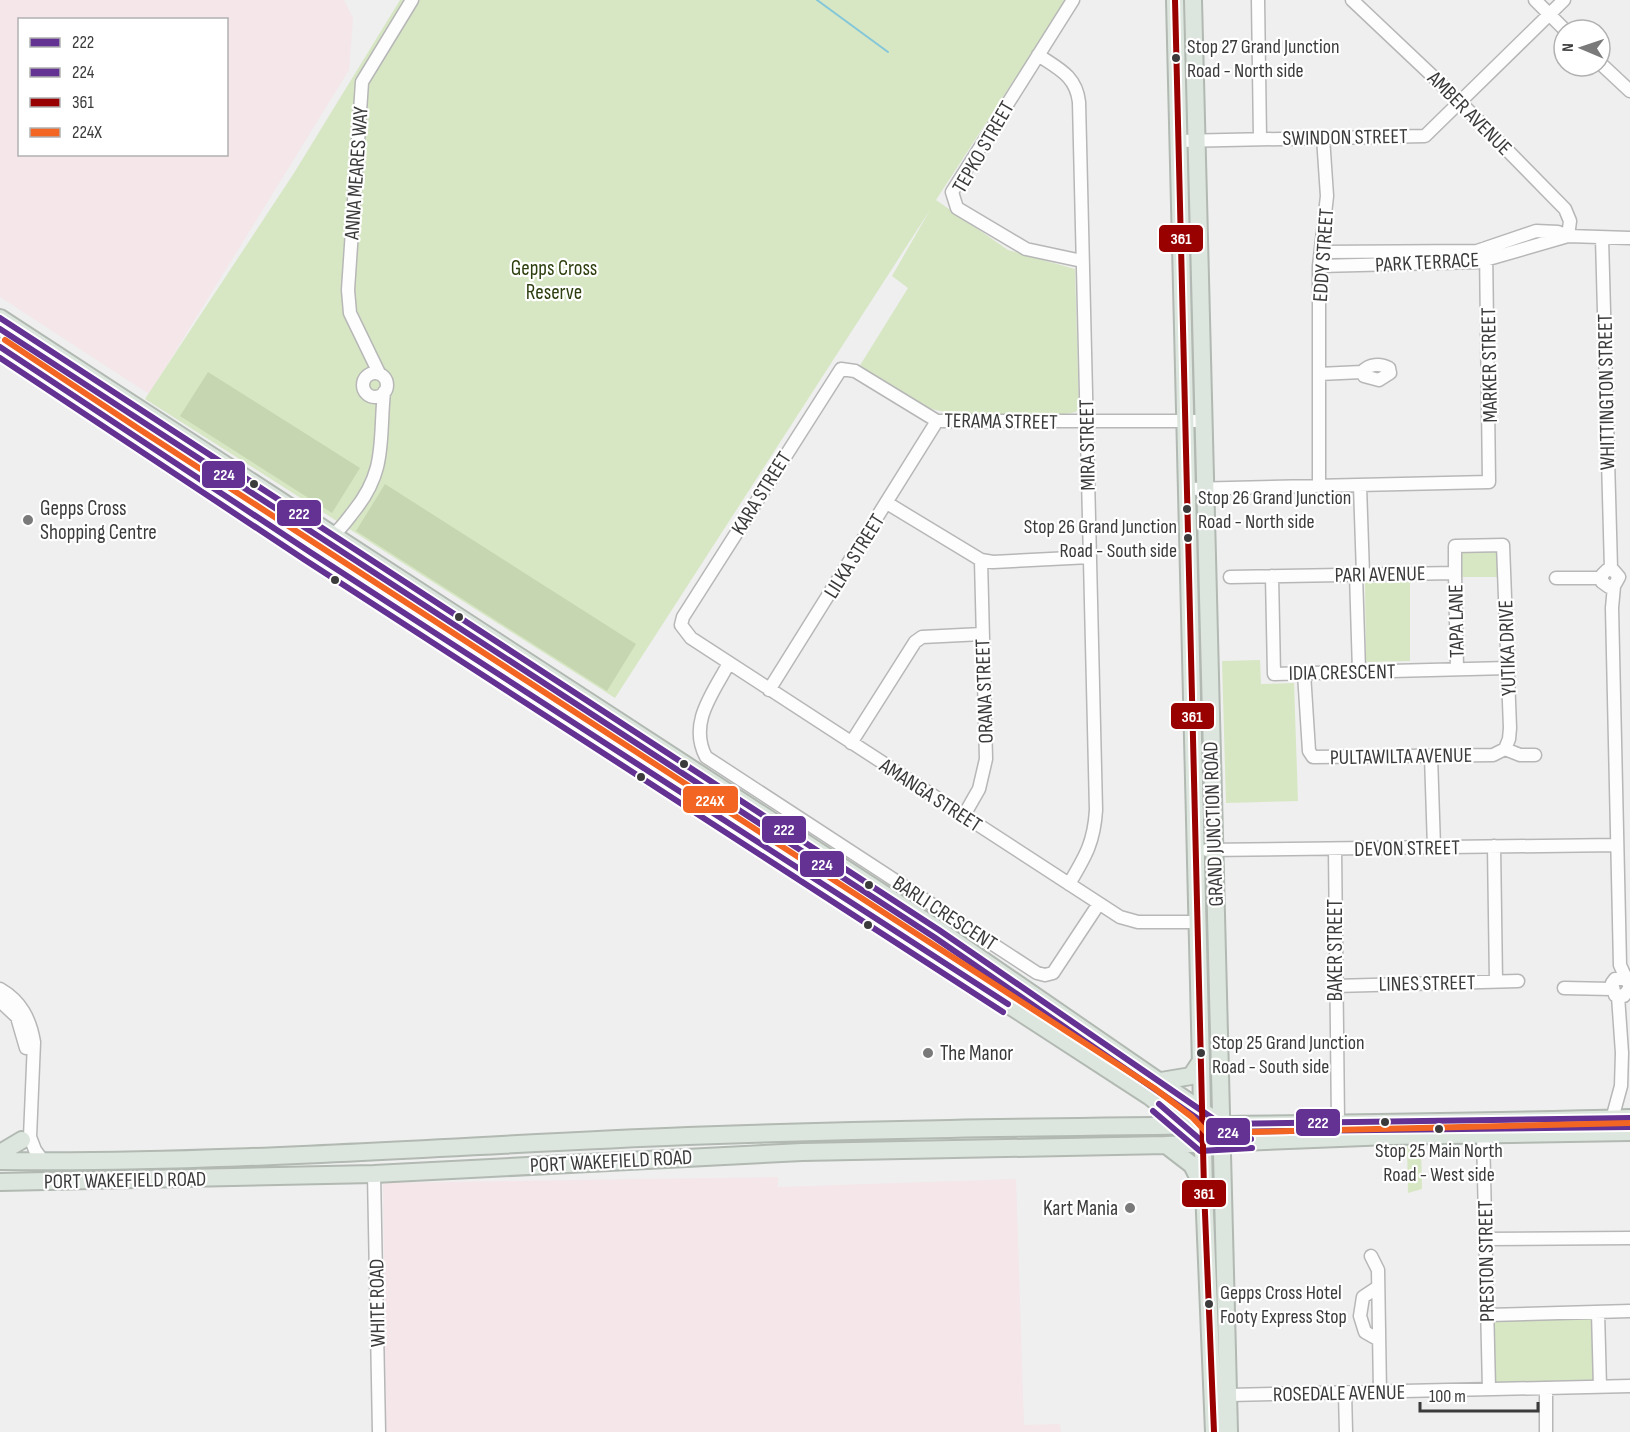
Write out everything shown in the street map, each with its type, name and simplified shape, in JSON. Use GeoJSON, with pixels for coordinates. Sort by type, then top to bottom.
{"type":"FeatureCollection","features":[{"type":"Feature","properties":{"kind":"highway","name":"GRAND JUNCTION ROAD"},"geometry":{"type":"LineString","coordinates":[[1175,0],[1201,1061],[1196,1119],[1203,1142],[1204,1189],[1221,1396],[1229,1432]]}},
{"type":"Feature","properties":{"kind":"highway","name":"GRAND JUNCTION ROAD"},"geometry":{"type":"LineString","coordinates":[[1193,0],[1221,1132],[1221,1396],[1214,1432]]}},
{"type":"Feature","properties":{"kind":"highway"},"geometry":{"type":"LineString","coordinates":[[0,318],[939,930],[1025,991],[1161,1081],[1196,1119]]}},
{"type":"Feature","properties":{"kind":"highway"},"geometry":{"type":"LineString","coordinates":[[0,347],[1149,1096],[1221,1132],[1612,1126],[1630,1132]]}},
{"type":"Feature","properties":{"kind":"highway"},"geometry":{"type":"LineString","coordinates":[[280,531],[317,541],[332,536]]}},
{"type":"Feature","properties":{"kind":"highway"},"geometry":{"type":"LineString","coordinates":[[332,536],[332,549],[344,573]]}},
{"type":"Feature","properties":{"kind":"highway"},"geometry":{"type":"LineString","coordinates":[[1216,907],[1197,922],[1216,934]]}},
{"type":"Feature","properties":{"kind":"highway"},"geometry":{"type":"LineString","coordinates":[[1014,1008],[1025,991]]}},
{"type":"Feature","properties":{"kind":"highway"},"geometry":{"type":"LineString","coordinates":[[1161,1081],[1191,1076],[1201,1061]]}},
{"type":"Feature","properties":{"kind":"highway"},"geometry":{"type":"LineString","coordinates":[[1141,1125],[1149,1116],[1149,1096]]}},
{"type":"Feature","properties":{"kind":"highway"},"geometry":{"type":"LineString","coordinates":[[1612,1126],[1630,1118]]}},
{"type":"Feature","properties":{"kind":"highway","name":"PORT WAKEFIELD ROAD"},"geometry":{"type":"LineString","coordinates":[[0,1161],[397,1152],[683,1136],[981,1127],[1141,1125],[1196,1119]]}},
{"type":"Feature","properties":{"kind":"highway"},"geometry":{"type":"LineString","coordinates":[[1221,1132],[1338,1123],[1483,1127]]}},
{"type":"Feature","properties":{"kind":"highway"},"geometry":{"type":"LineString","coordinates":[[981,1127],[981,1148]]}},
{"type":"Feature","properties":{"kind":"highway","name":"PORT WAKEFIELD ROAD"},"geometry":{"type":"LineString","coordinates":[[0,1182],[374,1174],[683,1158],[981,1148],[1166,1145],[1203,1142],[1221,1132]]}},
{"type":"Feature","properties":{"kind":"highway"},"geometry":{"type":"LineString","coordinates":[[683,1136],[683,1158]]}},
{"type":"Feature","properties":{"kind":"highway"},"geometry":{"type":"LineString","coordinates":[[0,1153],[22,1140]]}},
{"type":"Feature","properties":{"kind":"highway"},"geometry":{"type":"LineString","coordinates":[[1166,1145],[1192,1165],[1204,1189]]}},
{"type":"Feature","properties":{"kind":"highway"},"geometry":{"type":"LineString","coordinates":[[339,1154],[364,1161],[374,1174],[397,1152]]}},
{"type":"Feature","properties":{"kind":"highway"},"geometry":{"type":"LineString","coordinates":[[24,1161],[32,1171],[79,1173],[92,1180]]}},
{"type":"Feature","properties":{"kind":"street","name":"ANNA MEARES WAY"},"geometry":{"type":"LineString","coordinates":[[375,374],[372,354],[350,313],[348,290],[362,82],[412,0]]}},
{"type":"Feature","properties":{"kind":"street","name":"TEPKO STREET"},"geometry":{"type":"LineString","coordinates":[[1073,0],[952,192],[952,200],[957,208],[1012,243],[1048,255],[1082,261]]}},
{"type":"Feature","properties":{"kind":"street"},"geometry":{"type":"LineString","coordinates":[[1258,0],[1260,138]]}},
{"type":"Feature","properties":{"kind":"street","name":"AMBER AVENUE"},"geometry":{"type":"LineString","coordinates":[[1352,0],[1461,103],[1565,209],[1570,221],[1568,236]]}},
{"type":"Feature","properties":{"kind":"street"},"geometry":{"type":"LineString","coordinates":[[1535,0],[1553,18]]}},
{"type":"Feature","properties":{"kind":"street","name":"SWINDON STREET"},"geometry":{"type":"LineString","coordinates":[[1178,141],[1425,136],[1564,0]]}},
{"type":"Feature","properties":{"kind":"street","name":"MIRA STREET"},"geometry":{"type":"LineString","coordinates":[[1038,55],[1070,76],[1077,89],[1087,422],[1095,834],[1090,849],[1069,884]]}},
{"type":"Feature","properties":{"kind":"street"},"geometry":{"type":"LineString","coordinates":[[1612,75],[1630,92]]}},
{"type":"Feature","properties":{"kind":"street","name":"EDDY STREET"},"geometry":{"type":"LineString","coordinates":[[1319,488],[1318,266],[1327,196],[1323,137]]}},
{"type":"Feature","properties":{"kind":"street","name":"PARK TERRACE"},"geometry":{"type":"LineString","coordinates":[[1318,266],[1478,262],[1488,254],[1536,231],[1558,231],[1568,236],[1630,238]]}},
{"type":"Feature","properties":{"kind":"street","name":"WHITTINGTON STREET"},"geometry":{"type":"LineString","coordinates":[[1602,238],[1620,965],[1626,1053],[1612,1126]]}},
{"type":"Feature","properties":{"kind":"street","name":"PARK TERRACE"},"geometry":{"type":"LineString","coordinates":[[1321,252],[1477,251],[1488,254]]}},
{"type":"Feature","properties":{"kind":"street","name":"MARKER STREET"},"geometry":{"type":"LineString","coordinates":[[1360,486],[1489,482],[1488,254]]}},
{"type":"Feature","properties":{"kind":"street","name":"TERAMA STREET"},"geometry":{"type":"LineString","coordinates":[[848,368],[937,421],[1204,421]]}},
{"type":"Feature","properties":{"kind":"street","name":"KARA STREET"},"geometry":{"type":"LineString","coordinates":[[681,625],[683,617],[834,375],[841,369],[848,368]]}},
{"type":"Feature","properties":{"kind":"street"},"geometry":{"type":"LineString","coordinates":[[1319,374],[1362,372]]}},
{"type":"Feature","properties":{"kind":"street"},"geometry":{"type":"LineString","coordinates":[[332,536],[358,506],[376,476],[380,462],[382,413],[378,394],[387,382],[375,374],[364,379],[363,386],[378,394]]}},
{"type":"Feature","properties":{"kind":"street","name":"LILKA STREET"},"geometry":{"type":"LineString","coordinates":[[770,690],[937,421]]}},
{"type":"Feature","properties":{"kind":"street"},"geometry":{"type":"LineString","coordinates":[[1187,489],[1360,486],[1359,671]]}},
{"type":"Feature","properties":{"kind":"street"},"geometry":{"type":"LineString","coordinates":[[887,503],[981,560],[993,562],[1090,557]]}},
{"type":"Feature","properties":{"kind":"street","name":"PARI AVENUE"},"geometry":{"type":"LineString","coordinates":[[1230,577],[1455,573],[1455,546],[1503,545]]}},
{"type":"Feature","properties":{"kind":"street","name":"YUTIKA DRIVE"},"geometry":{"type":"LineString","coordinates":[[1503,545],[1509,739],[1504,749]]}},
{"type":"Feature","properties":{"kind":"street","name":"ORANA STREET"},"geometry":{"type":"LineString","coordinates":[[963,817],[979,789],[986,759],[981,560]]}},
{"type":"Feature","properties":{"kind":"street"},"geometry":{"type":"LineString","coordinates":[[1556,578],[1612,578],[1630,571]]}},
{"type":"Feature","properties":{"kind":"street","name":"TAPA LANE"},"geometry":{"type":"LineString","coordinates":[[1455,573],[1457,669]]}},
{"type":"Feature","properties":{"kind":"street","name":"IDIA CRESCENT"},"geometry":{"type":"LineString","coordinates":[[1272,576],[1274,674],[1508,668]]}},
{"type":"Feature","properties":{"kind":"street","name":"AMANGA STREET"},"geometry":{"type":"LineString","coordinates":[[681,625],[691,638],[1120,917],[1138,922],[1197,922]]}},
{"type":"Feature","properties":{"kind":"street"},"geometry":{"type":"LineString","coordinates":[[851,743],[915,642],[922,637],[982,634]]}},
{"type":"Feature","properties":{"kind":"street","name":"BARLI CRESCENT"},"geometry":{"type":"LineString","coordinates":[[729,663],[699,726],[698,743],[706,757],[1045,975],[1053,973],[1098,904]]}},
{"type":"Feature","properties":{"kind":"street","name":"PULTAWILTA AVENUE"},"geometry":{"type":"LineString","coordinates":[[1304,674],[1309,751],[1313,757],[1497,755],[1504,749],[1520,755],[1535,755]]}},
{"type":"Feature","properties":{"kind":"street"},"geometry":{"type":"LineString","coordinates":[[1431,756],[1434,847]]}},
{"type":"Feature","properties":{"kind":"street","name":"DEVON STREET"},"geometry":{"type":"LineString","coordinates":[[1196,850],[1617,844]]}},
{"type":"Feature","properties":{"kind":"street"},"geometry":{"type":"LineString","coordinates":[[1494,846],[1496,982]]}},
{"type":"Feature","properties":{"kind":"street","name":"BAKER STREET"},"geometry":{"type":"LineString","coordinates":[[1335,849],[1338,1123]]}},
{"type":"Feature","properties":{"kind":"street","name":"LINES STREET"},"geometry":{"type":"LineString","coordinates":[[1335,986],[1518,981]]}},
{"type":"Feature","properties":{"kind":"street"},"geometry":{"type":"LineString","coordinates":[[1564,988],[1623,990]]}},
{"type":"Feature","properties":{"kind":"street"},"geometry":{"type":"LineString","coordinates":[[0,989],[24,1010],[31,1027],[34,1042],[30,1137],[43,1161]]}},
{"type":"Feature","properties":{"kind":"street"},"geometry":{"type":"LineString","coordinates":[[0,1001],[17,1017],[26,1041],[22,1140],[24,1161]]}},
{"type":"Feature","properties":{"kind":"street","name":"PRESTON STREET"},"geometry":{"type":"LineString","coordinates":[[1483,1127],[1489,1389]]}},
{"type":"Feature","properties":{"kind":"street","name":"WHITE ROAD"},"geometry":{"type":"LineString","coordinates":[[374,1174],[379,1432]]}},
{"type":"Feature","properties":{"kind":"street"},"geometry":{"type":"LineString","coordinates":[[1486,1239],[1630,1238]]}},
{"type":"Feature","properties":{"kind":"street"},"geometry":{"type":"LineString","coordinates":[[1371,1256],[1378,1270],[1380,1392]]}},
{"type":"Feature","properties":{"kind":"street"},"geometry":{"type":"LineString","coordinates":[[1378,1287],[1363,1297],[1360,1316],[1365,1332],[1379,1340]]}},
{"type":"Feature","properties":{"kind":"street"},"geometry":{"type":"LineString","coordinates":[[1488,1316],[1630,1311]]}},
{"type":"Feature","properties":{"kind":"street"},"geometry":{"type":"LineString","coordinates":[[1598,1312],[1600,1387]]}},
{"type":"Feature","properties":{"kind":"street","name":"ROSEDALE AVENUE"},"geometry":{"type":"LineString","coordinates":[[1221,1396],[1630,1386]]}},
{"type":"Feature","properties":{"kind":"street"},"geometry":{"type":"LineString","coordinates":[[1546,1388],[1546,1432]]}},
{"type":"Feature","properties":{"kind":"street"},"geometry":{"type":"LineString","coordinates":[[1345,1393],[1346,1432]]}},
{"type":"Feature","properties":{"kind":"shaded area"},"geometry":{"type":"Polygon","coordinates":[[[0,0],[344,0],[353,18],[349,70],[149,394],[0,297],[0,0]]]}},
{"type":"Feature","properties":{"kind":"shaded area"},"geometry":{"type":"Polygon","coordinates":[[[778,1177],[778,1187],[1016,1179],[1024,1425],[1060,1424],[1061,1432],[386,1432],[383,1183],[778,1177]]]}},
{"type":"Feature","properties":{"kind":"green space","name":"Gepps Cross Reserve"},"geometry":{"type":"Polygon","coordinates":[[[400,0],[1066,0],[936,200],[1008,250],[1075,269],[1079,407],[1076,412],[993,416],[939,411],[907,398],[859,367],[908,288],[892,276],[930,210],[615,698],[145,399],[294,173],[400,0]]]}},
{"type":"Feature","properties":{"kind":"green space"},"geometry":{"type":"Polygon","coordinates":[[[208,372],[360,468],[332,513],[180,416],[208,372]]]}},
{"type":"Feature","properties":{"kind":"green space"},"geometry":{"type":"Polygon","coordinates":[[[385,484],[636,644],[607,691],[356,531],[385,484]]]}},
{"type":"Feature","properties":{"kind":"green space"},"geometry":{"type":"Polygon","coordinates":[[[1499,548],[1499,577],[1458,577],[1457,549],[1499,548]]]}},
{"type":"Feature","properties":{"kind":"green space"},"geometry":{"type":"Polygon","coordinates":[[[1410,582],[1410,661],[1366,662],[1365,583],[1410,582]]]}},
{"type":"Feature","properties":{"kind":"green space"},"geometry":{"type":"Polygon","coordinates":[[[1260,660],[1261,684],[1294,683],[1298,801],[1226,803],[1222,661],[1260,660]]]}},
{"type":"Feature","properties":{"kind":"green space"},"geometry":{"type":"Polygon","coordinates":[[[1421,1145],[1422,1189],[1408,1193],[1407,1146],[1421,1145]]]}},
{"type":"Feature","properties":{"kind":"green space"},"geometry":{"type":"Polygon","coordinates":[[[1593,1316],[1593,1380],[1494,1382],[1493,1320],[1593,1316]]]}},
{"type":"Feature","properties":{"kind":"waterway"},"geometry":{"type":"LineString","coordinates":[[817,0],[888,52]]}},
{"type":"Feature","properties":{"kind":"transit line","name":"361"},"geometry":{"type":"LineString","coordinates":[[1175,0],[1204,1189],[1214,1432]]}},
{"type":"Feature","properties":{"kind":"transit line","name":"222"},"geometry":{"type":"LineString","coordinates":[[0,318],[939,930],[1221,1124],[1630,1118]]}},
{"type":"Feature","properties":{"kind":"transit line","name":"224"},"geometry":{"type":"LineString","coordinates":[[0,329],[934,937],[1217,1132],[1630,1127]]}},
{"type":"Feature","properties":{"kind":"transit line","name":"224X"},"geometry":{"type":"LineString","coordinates":[[5,340],[1154,1088],[1192,1117],[1207,1133],[1630,1123]]}},
{"type":"Feature","properties":{"kind":"transit line","name":"222"},"geometry":{"type":"LineString","coordinates":[[0,347],[310,552],[1008,1004]]}},
{"type":"Feature","properties":{"kind":"transit line","name":"224"},"geometry":{"type":"LineString","coordinates":[[0,358],[305,560],[1003,1012]]}},
{"type":"Feature","properties":{"kind":"transit line","name":"222"},"geometry":{"type":"LineString","coordinates":[[1159,1104],[1203,1142],[1251,1139]]}},
{"type":"Feature","properties":{"kind":"transit line","name":"224"},"geometry":{"type":"LineString","coordinates":[[1153,1111],[1200,1151],[1252,1148]]}},
{"type":"Feature","properties":{"kind":"place","name":"Stop 27 Grand Junction Road - North side"},"geometry":{"type":"Point","coordinates":[1176,58]}},
{"type":"Feature","properties":{"kind":"place","name":"Stop 26 Grand Junction Road - North side"},"geometry":{"type":"Point","coordinates":[1187,509]}},
{"type":"Feature","properties":{"kind":"place","name":"Gepps Cross Shopping Centre"},"geometry":{"type":"Point","coordinates":[28,520]}},
{"type":"Feature","properties":{"kind":"place","name":"Stop 26 Grand Junction Road - South side"},"geometry":{"type":"Point","coordinates":[1188,538]}},
{"type":"Feature","properties":{"kind":"place","name":"The Manor"},"geometry":{"type":"Point","coordinates":[928,1053]}},
{"type":"Feature","properties":{"kind":"place","name":"Stop 25 Grand Junction Road - South side"},"geometry":{"type":"Point","coordinates":[1201,1053]}},
{"type":"Feature","properties":{"kind":"place","name":"Stop 25 Main North Road - West side"},"geometry":{"type":"Point","coordinates":[1439,1129]}},
{"type":"Feature","properties":{"kind":"place","name":"Kart Mania"},"geometry":{"type":"Point","coordinates":[1130,1208]}},
{"type":"Feature","properties":{"kind":"place","name":"Gepps Cross Hotel Footy Express Stop"},"geometry":{"type":"Point","coordinates":[1209,1304]}}]}
